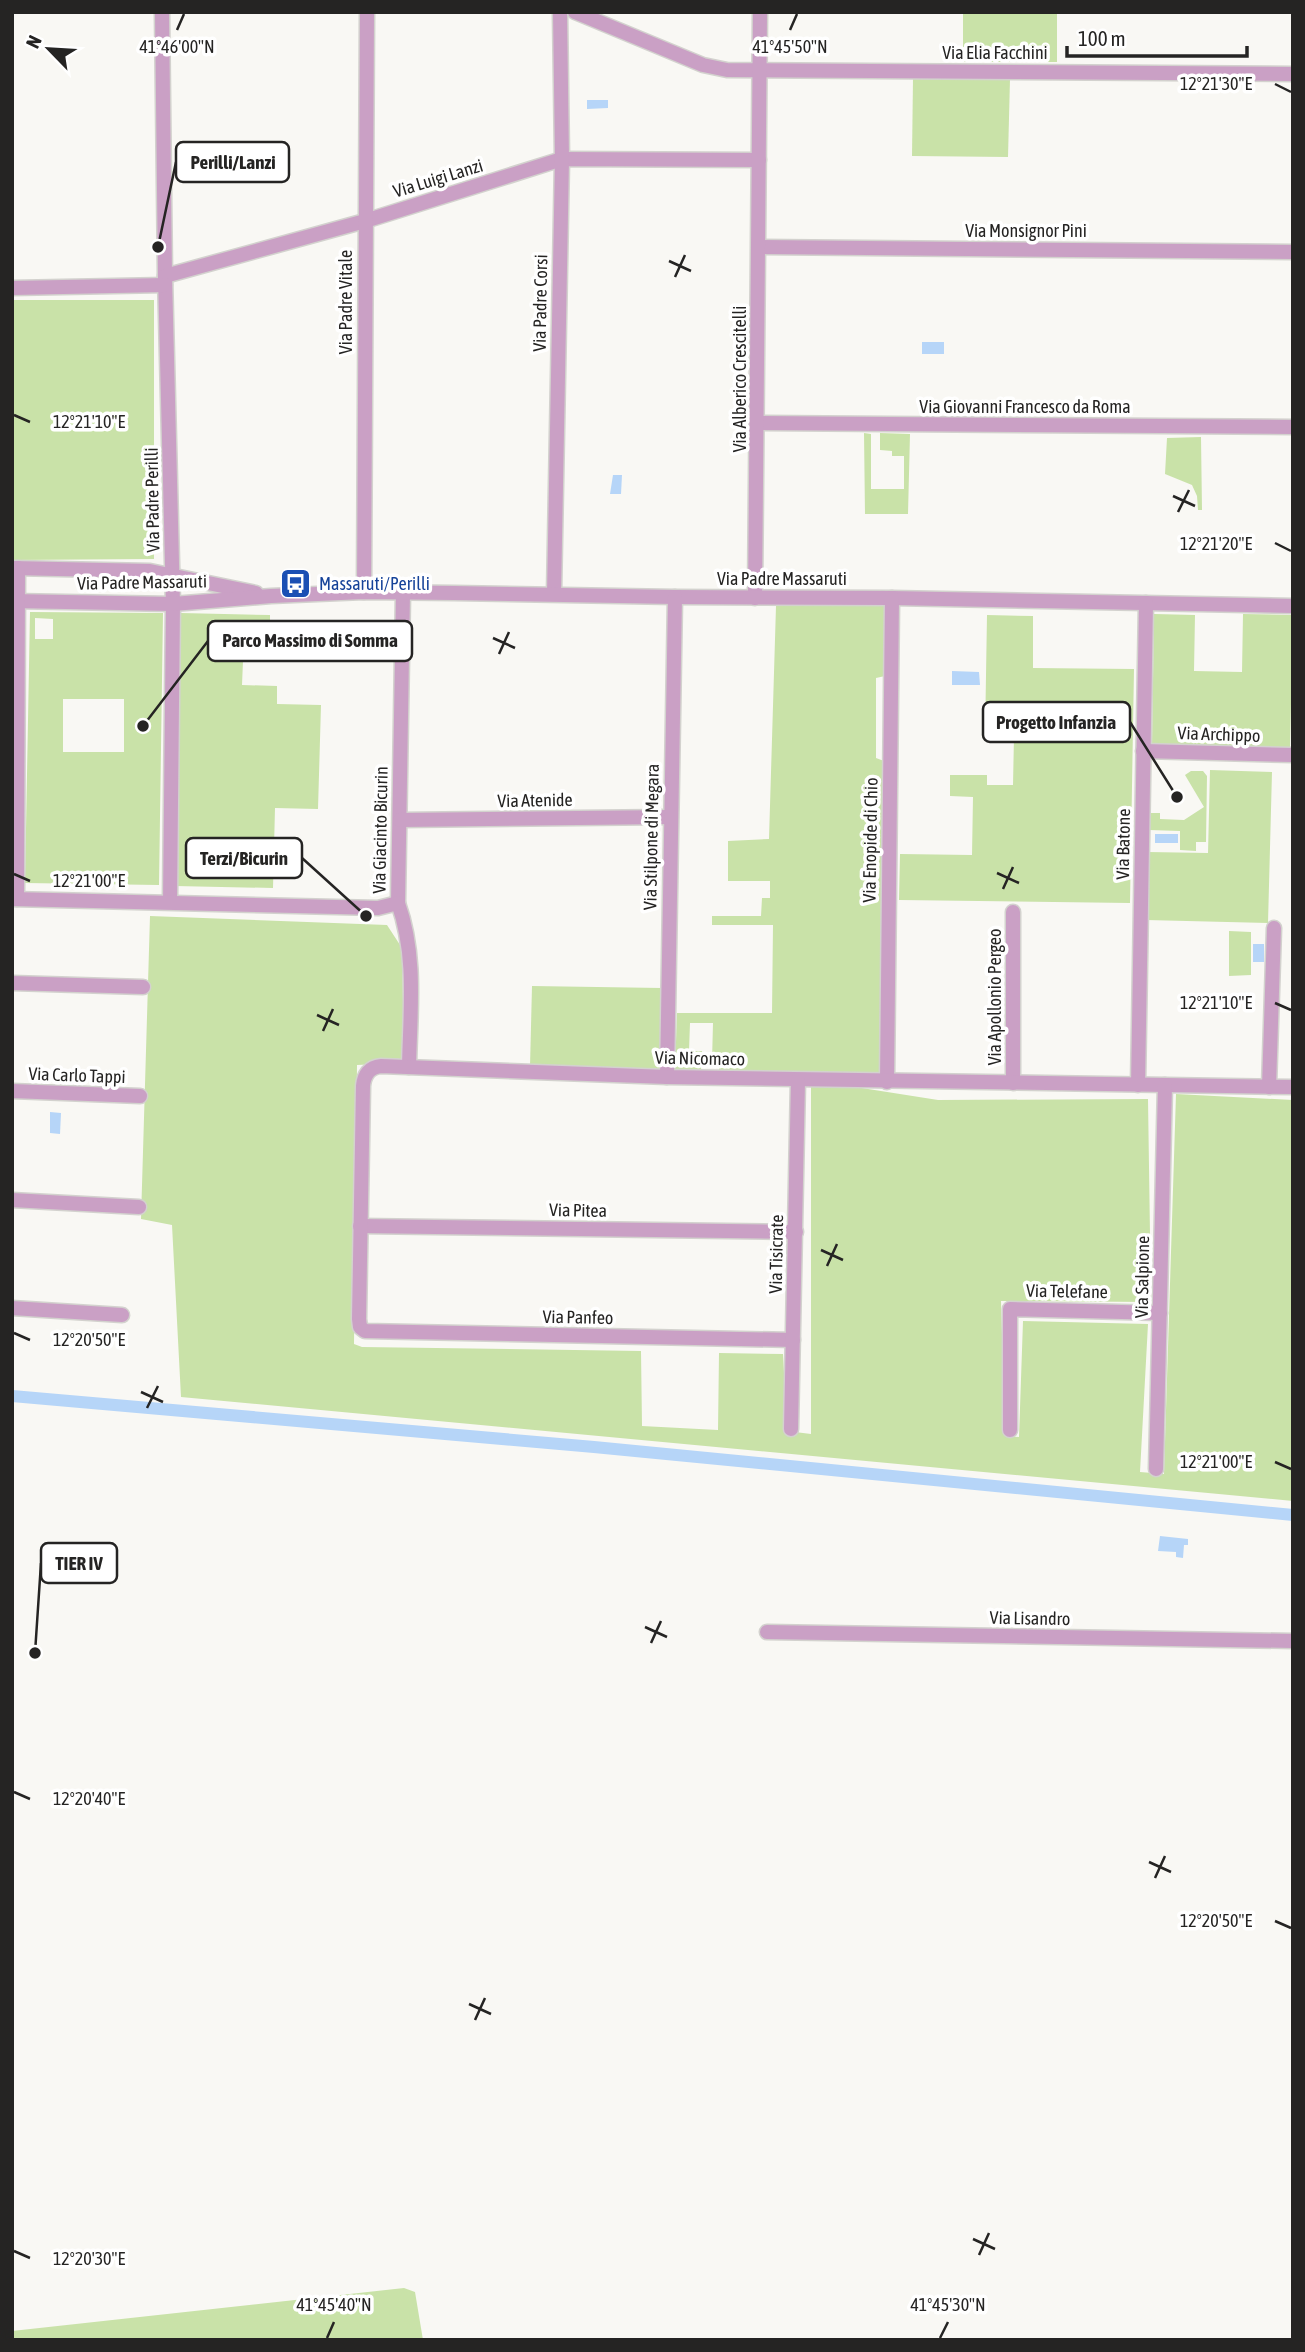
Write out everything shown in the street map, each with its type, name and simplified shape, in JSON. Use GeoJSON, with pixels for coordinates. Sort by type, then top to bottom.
{"type":"FeatureCollection","features":[{"type":"Feature","properties":{"kind":"street","name":"Via Padre Perilli"},"geometry":{"type":"LineString","coordinates":[[162,12],[165,281],[173,574],[170,902]]}},
{"type":"Feature","properties":{"kind":"street","name":"Via Padre Vitale"},"geometry":{"type":"LineString","coordinates":[[364,593],[367,12]]}},
{"type":"Feature","properties":{"kind":"street","name":"Via Padre Corsi"},"geometry":{"type":"LineString","coordinates":[[554,594],[562,159],[560,12]]}},
{"type":"Feature","properties":{"kind":"street","name":"Via Elia Facchini"},"geometry":{"type":"LineString","coordinates":[[575,12],[706,66],[727,70],[1293,74]]}},
{"type":"Feature","properties":{"kind":"street"},"geometry":{"type":"LineString","coordinates":[[759,70],[760,12]]}},
{"type":"Feature","properties":{"kind":"street","name":"Via Alberico Crescitelli"},"geometry":{"type":"LineString","coordinates":[[755,597],[759,70]]}},
{"type":"Feature","properties":{"kind":"street","name":"Via Luigi Lanzi"},"geometry":{"type":"LineString","coordinates":[[12,288],[165,281],[562,159],[759,160]]}},
{"type":"Feature","properties":{"kind":"street","name":"Via Monsignor Pini"},"geometry":{"type":"LineString","coordinates":[[759,247],[1293,252]]}},
{"type":"Feature","properties":{"kind":"street","name":"Via Giovanni Francesco da Roma"},"geometry":{"type":"LineString","coordinates":[[758,423],[1293,428]]}},
{"type":"Feature","properties":{"kind":"street"},"geometry":{"type":"LineString","coordinates":[[15,568],[15,899],[379,908],[398,903]]}},
{"type":"Feature","properties":{"kind":"street","name":"Via Padre Massaruti"},"geometry":{"type":"LineString","coordinates":[[15,568],[134,570],[173,574],[271,596]]}},
{"type":"Feature","properties":{"kind":"street","name":"Via Giacinto Bicurin"},"geometry":{"type":"LineString","coordinates":[[403,593],[398,903],[407,928],[411,956],[409,1067]]}},
{"type":"Feature","properties":{"kind":"street","name":"Via Padre Massaruti"},"geometry":{"type":"LineString","coordinates":[[15,601],[173,604],[271,596],[454,593],[892,597],[1293,606]]}},
{"type":"Feature","properties":{"kind":"street","name":"Via Stilpone di Megara"},"geometry":{"type":"LineString","coordinates":[[667,1077],[675,597]]}},
{"type":"Feature","properties":{"kind":"street","name":"Via Enopide di Chio"},"geometry":{"type":"LineString","coordinates":[[887,1082],[892,597]]}},
{"type":"Feature","properties":{"kind":"street","name":"Via Batone"},"geometry":{"type":"LineString","coordinates":[[1138,1085],[1146,603]]}},
{"type":"Feature","properties":{"kind":"street","name":"Via Archippo"},"geometry":{"type":"LineString","coordinates":[[1143,751],[1293,755]]}},
{"type":"Feature","properties":{"kind":"street","name":"Via Atenide"},"geometry":{"type":"LineString","coordinates":[[400,820],[670,817]]}},
{"type":"Feature","properties":{"kind":"street","name":"Via Apollonio Pergeo"},"geometry":{"type":"LineString","coordinates":[[1013,912],[1013,1083]]}},
{"type":"Feature","properties":{"kind":"street"},"geometry":{"type":"LineString","coordinates":[[1269,1087],[1274,928]]}},
{"type":"Feature","properties":{"kind":"street"},"geometry":{"type":"LineString","coordinates":[[12,983],[143,987]]}},
{"type":"Feature","properties":{"kind":"street","name":"Via Nicomaco"},"geometry":{"type":"LineString","coordinates":[[362,1329],[359,1320],[363,1080],[370,1069],[377,1066],[667,1077],[1293,1087]]}},
{"type":"Feature","properties":{"kind":"street","name":"Via Tisicrate"},"geometry":{"type":"LineString","coordinates":[[791,1430],[798,1080]]}},
{"type":"Feature","properties":{"kind":"street","name":"Via Salpione"},"geometry":{"type":"LineString","coordinates":[[1156,1469],[1165,1085]]}},
{"type":"Feature","properties":{"kind":"street","name":"Via Carlo Tappi"},"geometry":{"type":"LineString","coordinates":[[12,1091],[140,1096]]}},
{"type":"Feature","properties":{"kind":"street"},"geometry":{"type":"LineString","coordinates":[[12,1200],[139,1207]]}},
{"type":"Feature","properties":{"kind":"street","name":"Via Pitea"},"geometry":{"type":"LineString","coordinates":[[360,1226],[796,1231]]}},
{"type":"Feature","properties":{"kind":"street"},"geometry":{"type":"LineString","coordinates":[[12,1308],[122,1315]]}},
{"type":"Feature","properties":{"kind":"street","name":"Via Telefane"},"geometry":{"type":"LineString","coordinates":[[1010,1430],[1010,1309],[1160,1313]]}},
{"type":"Feature","properties":{"kind":"street","name":"Via Panfeo"},"geometry":{"type":"LineString","coordinates":[[362,1329],[372,1333],[793,1340]]}},
{"type":"Feature","properties":{"kind":"street","name":"Via Lisandro"},"geometry":{"type":"LineString","coordinates":[[767,1632],[1293,1642]]}},
{"type":"Feature","properties":{"kind":"green space"},"geometry":{"type":"Polygon","coordinates":[[[963,12],[1057,12],[1057,62],[963,62],[963,12]]]}},
{"type":"Feature","properties":{"kind":"green space"},"geometry":{"type":"Polygon","coordinates":[[[913,78],[1010,79],[1008,157],[912,156],[913,78]]]}},
{"type":"Feature","properties":{"kind":"green space"},"geometry":{"type":"Polygon","coordinates":[[[12,300],[154,300],[154,559],[12,560],[12,300]]]}},
{"type":"Feature","properties":{"kind":"green space"},"geometry":{"type":"Polygon","coordinates":[[[864,433],[871,434],[871,489],[904,489],[904,456],[892,456],[892,451],[880,450],[880,433],[910,434],[908,514],[865,514],[864,433]]]}},
{"type":"Feature","properties":{"kind":"green space"},"geometry":{"type":"Polygon","coordinates":[[[1201,437],[1202,510],[1198,510],[1197,496],[1192,485],[1165,474],[1167,438],[1201,437]]]}},
{"type":"Feature","properties":{"kind":"green space"},"geometry":{"type":"Polygon","coordinates":[[[887,605],[885,676],[876,678],[876,758],[884,761],[879,1075],[719,1070],[719,1062],[712,1061],[713,1023],[690,1023],[689,1051],[702,1051],[701,1070],[675,1070],[677,1013],[772,1013],[773,925],[712,925],[712,916],[761,916],[762,898],[770,898],[770,881],[728,881],[728,841],[769,839],[776,606],[887,605]]]}},
{"type":"Feature","properties":{"kind":"green space"},"geometry":{"type":"Polygon","coordinates":[[[30,612],[163,613],[159,885],[25,883],[30,612]],[[35,618],[35,639],[53,639],[53,619],[35,618]],[[63,699],[63,752],[124,752],[124,699],[63,699]]]}},
{"type":"Feature","properties":{"kind":"green space"},"geometry":{"type":"Polygon","coordinates":[[[181,613],[270,615],[270,623],[243,661],[242,685],[277,686],[277,704],[321,705],[318,809],[275,808],[273,888],[175,886],[181,613]]]}},
{"type":"Feature","properties":{"kind":"green space"},"geometry":{"type":"Polygon","coordinates":[[[1154,614],[1195,615],[1194,671],[1242,672],[1243,614],[1293,615],[1290,748],[1152,745],[1154,614]]]}},
{"type":"Feature","properties":{"kind":"green space"},"geometry":{"type":"Polygon","coordinates":[[[987,615],[1033,616],[1033,668],[1134,669],[1130,903],[899,900],[900,854],[972,855],[973,797],[950,796],[950,775],[987,775],[987,785],[1013,785],[1014,736],[985,736],[987,615]]]}},
{"type":"Feature","properties":{"kind":"green space"},"geometry":{"type":"Polygon","coordinates":[[[1210,770],[1272,772],[1268,923],[1146,920],[1148,852],[1208,853],[1210,770]]]}},
{"type":"Feature","properties":{"kind":"green space"},"geometry":{"type":"Polygon","coordinates":[[[1191,771],[1203,771],[1207,776],[1206,842],[1196,842],[1196,851],[1180,850],[1180,831],[1149,830],[1149,813],[1160,813],[1160,819],[1184,820],[1204,807],[1185,775],[1191,771]]]}},
{"type":"Feature","properties":{"kind":"green space"},"geometry":{"type":"Polygon","coordinates":[[[150,916],[387,925],[402,948],[404,1056],[400,1063],[357,1065],[354,1344],[362,1347],[641,1351],[642,1426],[718,1430],[719,1353],[783,1354],[787,1431],[811,1434],[811,1080],[938,1100],[1148,1099],[1151,1302],[1001,1301],[1005,1436],[1019,1437],[1023,1321],[1148,1324],[1140,1472],[1164,1474],[1176,1094],[1293,1100],[1293,1501],[181,1397],[172,1225],[141,1219],[150,916]]]}},
{"type":"Feature","properties":{"kind":"green space"},"geometry":{"type":"Polygon","coordinates":[[[1229,931],[1251,932],[1251,975],[1229,976],[1229,931]]]}},
{"type":"Feature","properties":{"kind":"green space"},"geometry":{"type":"Polygon","coordinates":[[[532,986],[662,988],[660,1069],[530,1067],[532,986]]]}},
{"type":"Feature","properties":{"kind":"green space"},"geometry":{"type":"Polygon","coordinates":[[[404,2288],[415,2292],[423,2340],[12,2340],[12,2331],[404,2288]]]}},
{"type":"Feature","properties":{"kind":"water"},"geometry":{"type":"Polygon","coordinates":[[[587,100],[608,100],[608,108],[587,109],[587,100]]]}},
{"type":"Feature","properties":{"kind":"water"},"geometry":{"type":"Polygon","coordinates":[[[922,342],[944,342],[944,354],[922,354],[922,342]]]}},
{"type":"Feature","properties":{"kind":"water"},"geometry":{"type":"Polygon","coordinates":[[[613,475],[622,475],[621,494],[610,494],[613,475]]]}},
{"type":"Feature","properties":{"kind":"water"},"geometry":{"type":"Polygon","coordinates":[[[952,671],[979,672],[980,685],[952,685],[952,671]]]}},
{"type":"Feature","properties":{"kind":"water"},"geometry":{"type":"Polygon","coordinates":[[[1155,834],[1178,834],[1178,843],[1155,843],[1155,834]]]}},
{"type":"Feature","properties":{"kind":"water"},"geometry":{"type":"Polygon","coordinates":[[[1253,944],[1264,944],[1264,962],[1253,962],[1253,944]]]}},
{"type":"Feature","properties":{"kind":"water"},"geometry":{"type":"Polygon","coordinates":[[[50,1112],[61,1113],[60,1134],[50,1133],[50,1112]]]}},
{"type":"Feature","properties":{"kind":"water"},"geometry":{"type":"Polygon","coordinates":[[[1160,1536],[1188,1539],[1188,1545],[1184,1545],[1183,1558],[1176,1557],[1176,1552],[1158,1551],[1160,1536]]]}},
{"type":"Feature","properties":{"kind":"waterway"},"geometry":{"type":"LineString","coordinates":[[12,1396],[594,1447],[1293,1515]]}},
{"type":"Feature","properties":{"kind":"place","name":"Perilli/Lanzi"},"geometry":{"type":"Point","coordinates":[158,247]}},
{"type":"Feature","properties":{"kind":"place","name":"Massaruti/Perilli"},"geometry":{"type":"Point","coordinates":[296,583]}},
{"type":"Feature","properties":{"kind":"place","name":"Parco Massimo di Somma"},"geometry":{"type":"Point","coordinates":[143,726]}},
{"type":"Feature","properties":{"kind":"place","name":"Progetto Infanzia"},"geometry":{"type":"Point","coordinates":[1177,797]}},
{"type":"Feature","properties":{"kind":"place","name":"Terzi/Bicurin"},"geometry":{"type":"Point","coordinates":[366,916]}},
{"type":"Feature","properties":{"kind":"place","name":"TIER IV"},"geometry":{"type":"Point","coordinates":[35,1653]}}]}
